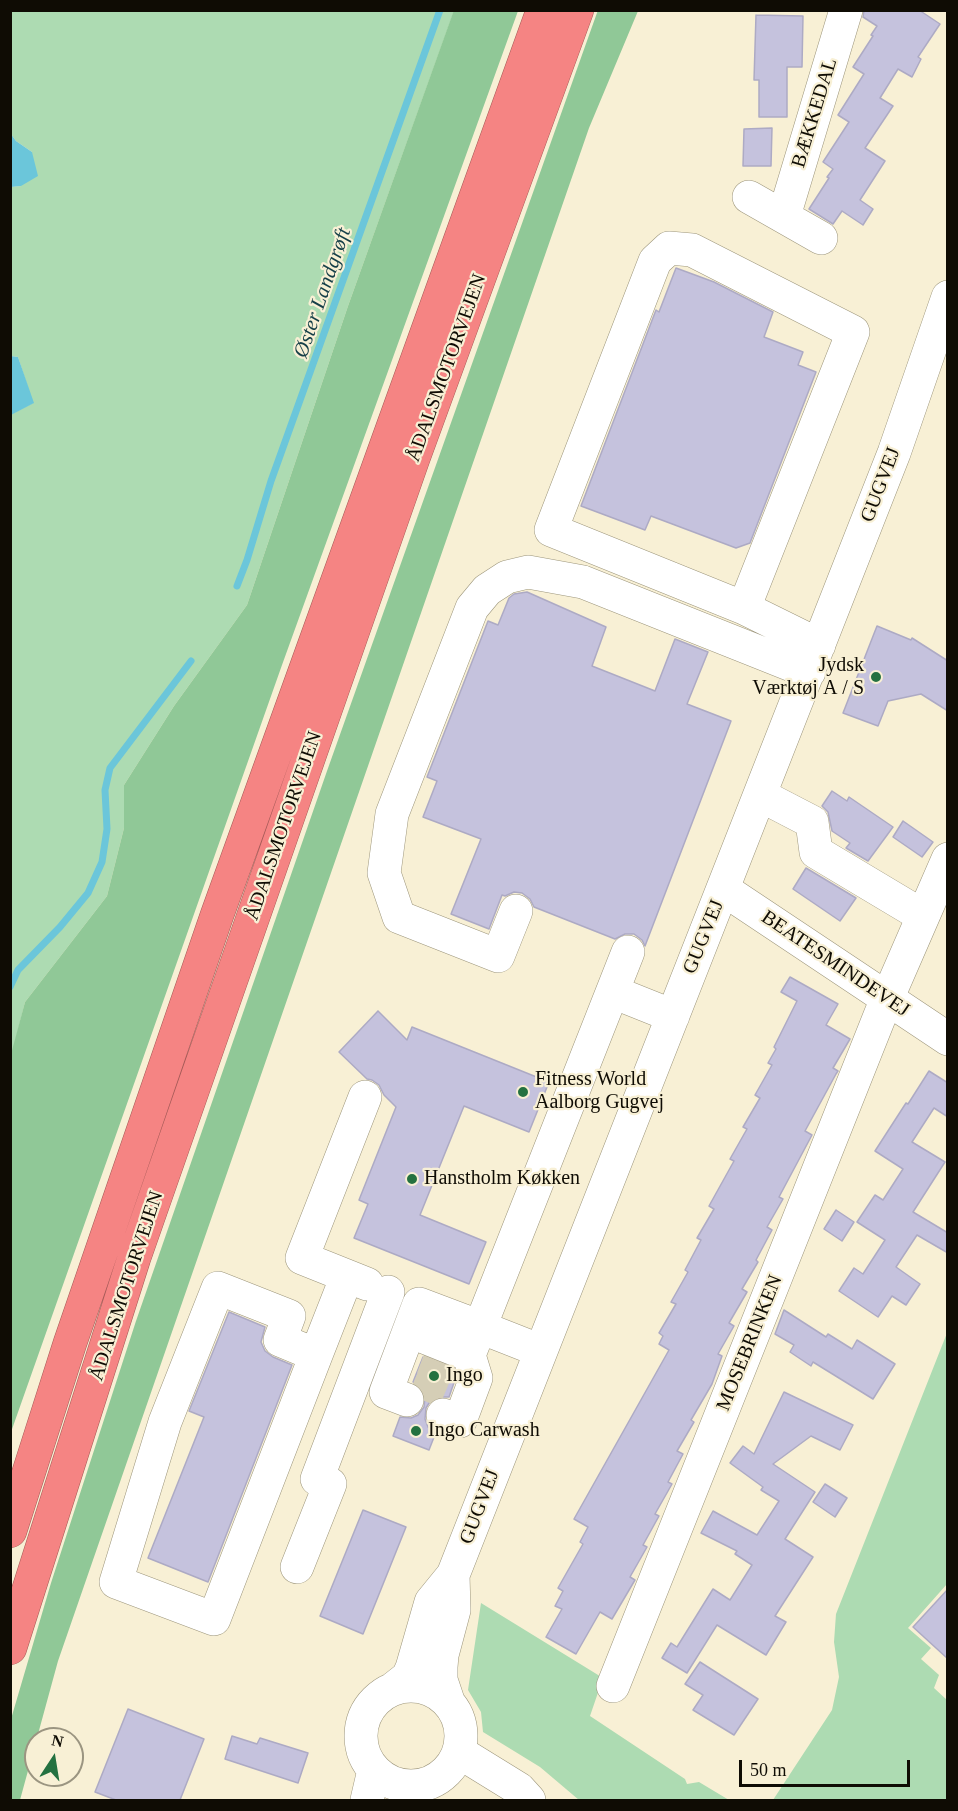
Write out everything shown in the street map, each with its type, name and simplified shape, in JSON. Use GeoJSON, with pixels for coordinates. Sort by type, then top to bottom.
{"type":"FeatureCollection","features":[{"type":"Feature","properties":{"kind":"highway","name":"ÅDALSMOTORVEJEN"},"geometry":{"type":"LineString","coordinates":[[10,1530],[69,1342],[217,915],[543,10]]}},
{"type":"Feature","properties":{"kind":"highway","name":"ÅDALSMOTORVEJEN"},"geometry":{"type":"LineString","coordinates":[[10,1648],[134,1258],[413,459],[577,10]]}},
{"type":"Feature","properties":{"kind":"street","name":"BÆKKEDAL"},"geometry":{"type":"LineString","coordinates":[[784,216],[846,10]]}},
{"type":"Feature","properties":{"kind":"street"},"geometry":{"type":"LineString","coordinates":[[749,196],[821,238]]}},
{"type":"Feature","properties":{"kind":"street"},"geometry":{"type":"LineString","coordinates":[[744,608],[853,332],[692,250],[669,248],[656,261],[551,530],[744,608],[814,658]]}},
{"type":"Feature","properties":{"kind":"street","name":"GUGVEJ"},"geometry":{"type":"LineString","coordinates":[[394,1688],[408,1677],[431,1602],[453,1575],[894,453],[948,297]]}},
{"type":"Feature","properties":{"kind":"street"},"geometry":{"type":"LineString","coordinates":[[516,911],[498,956],[399,917],[384,873],[392,814],[472,608],[487,590],[507,577],[528,572],[583,582],[814,658]]}},
{"type":"Feature","properties":{"kind":"street"},"geometry":{"type":"LineString","coordinates":[[760,795],[812,822],[816,852],[923,916]]}},
{"type":"Feature","properties":{"kind":"street","name":"MOSEBRINKEN"},"geometry":{"type":"LineString","coordinates":[[613,1686],[886,1000],[948,859]]}},
{"type":"Feature","properties":{"kind":"street","name":"BEATESMINDEVEJ"},"geometry":{"type":"LineString","coordinates":[[723,889],[948,1040]]}},
{"type":"Feature","properties":{"kind":"street"},"geometry":{"type":"LineString","coordinates":[[460,1388],[628,952]]}},
{"type":"Feature","properties":{"kind":"street"},"geometry":{"type":"LineString","coordinates":[[613,992],[672,1016]]}},
{"type":"Feature","properties":{"kind":"street"},"geometry":{"type":"LineString","coordinates":[[365,1097],[302,1258],[388,1292]]}},
{"type":"Feature","properties":{"kind":"street"},"geometry":{"type":"LineString","coordinates":[[316,1355],[280,1340],[290,1316],[218,1288],[165,1422],[116,1582],[214,1619],[347,1276]]}},
{"type":"Feature","properties":{"kind":"street"},"geometry":{"type":"LineString","coordinates":[[388,1292],[406,1367],[460,1388],[541,1351]]}},
{"type":"Feature","properties":{"kind":"street"},"geometry":{"type":"LineString","coordinates":[[297,1567],[330,1484],[317,1479],[388,1292]]}},
{"type":"Feature","properties":{"kind":"street","name":"GUGVEJ"},"geometry":{"type":"LineString","coordinates":[[448,1701],[441,1680],[441,1667],[454,1610],[453,1575]]}},
{"type":"Feature","properties":{"kind":"street"},"geometry":{"type":"LineString","coordinates":[[408,1686],[420,1686],[432,1690],[448,1701],[458,1717],[462,1736],[453,1761],[430,1782],[383,1789],[366,1759],[362,1745],[363,1724],[371,1705],[381,1695],[394,1688],[408,1686]]}},
{"type":"Feature","properties":{"kind":"street"},"geometry":{"type":"LineString","coordinates":[[453,1761],[495,1800]]}},
{"type":"Feature","properties":{"kind":"street"},"geometry":{"type":"LineString","coordinates":[[453,1761],[519,1789],[529,1800]]}},
{"type":"Feature","properties":{"kind":"green space"},"geometry":{"type":"Polygon","coordinates":[[[454,10],[518,11],[282,665],[11,1432],[10,1058],[25,1002],[107,896],[124,828],[124,785],[174,706],[247,605],[348,306],[454,10]]]}},
{"type":"Feature","properties":{"kind":"green space"},"geometry":{"type":"Polygon","coordinates":[[[598,10],[638,11],[589,128],[58,1661],[40,1727],[24,1727],[24,1785],[20,1800],[11,1800],[11,1719],[51,1583],[136,1321],[327,771],[598,10]]]}},
{"type":"Feature","properties":{"kind":"green space"},"geometry":{"type":"Polygon","coordinates":[[[11,11],[454,11],[348,306],[247,605],[174,706],[124,785],[124,828],[107,896],[25,1002],[11,1058],[10,415],[33,403],[18,357],[11,356],[10,187],[21,186],[32,152],[16,141],[11,134],[11,11]]]}},
{"type":"Feature","properties":{"kind":"green space"},"geometry":{"type":"Polygon","coordinates":[[[947,1333],[947,1584],[908,1628],[931,1648],[921,1659],[939,1675],[934,1688],[947,1700],[947,1800],[773,1800],[832,1710],[839,1677],[834,1642],[836,1614],[947,1333]]]}},
{"type":"Feature","properties":{"kind":"green space"},"geometry":{"type":"Polygon","coordinates":[[[481,1603],[603,1678],[590,1716],[685,1779],[687,1784],[699,1782],[729,1800],[579,1800],[540,1767],[483,1732],[481,1712],[468,1690],[481,1603]]]}},
{"type":"Feature","properties":{"kind":"water"},"geometry":{"type":"Polygon","coordinates":[[[11,134],[16,141],[32,152],[38,176],[21,186],[11,187],[11,134]]]}},
{"type":"Feature","properties":{"kind":"water"},"geometry":{"type":"Polygon","coordinates":[[[11,356],[18,357],[34,403],[11,415],[11,356]]]}},
{"type":"Feature","properties":{"kind":"building"},"geometry":{"type":"Polygon","coordinates":[[[864,10],[919,10],[940,24],[918,57],[921,59],[912,77],[898,69],[880,98],[893,106],[865,148],[885,161],[860,200],[873,209],[863,225],[842,211],[833,224],[809,209],[833,169],[823,162],[849,122],[838,115],[864,74],[853,67],[877,26],[863,17],[864,10]]]}},
{"type":"Feature","properties":{"kind":"building"},"geometry":{"type":"Polygon","coordinates":[[[756,15],[803,16],[802,67],[787,67],[787,117],[759,117],[759,80],[754,80],[756,15]]]}},
{"type":"Feature","properties":{"kind":"building"},"geometry":{"type":"Polygon","coordinates":[[[772,128],[771,166],[743,166],[744,129],[772,128]]]}},
{"type":"Feature","properties":{"kind":"building"},"geometry":{"type":"Polygon","coordinates":[[[676,268],[714,282],[773,312],[764,337],[803,352],[798,365],[816,372],[750,543],[736,548],[651,516],[645,530],[581,506],[656,310],[659,312],[676,268]]]}},
{"type":"Feature","properties":{"kind":"building"},"geometry":{"type":"Polygon","coordinates":[[[527,592],[606,627],[592,666],[655,691],[675,639],[708,652],[687,704],[731,721],[645,946],[642,940],[634,934],[625,934],[615,939],[534,907],[530,899],[522,893],[502,895],[489,929],[451,914],[481,839],[423,817],[437,781],[427,777],[488,621],[498,625],[509,598],[514,594],[527,592]]]}},
{"type":"Feature","properties":{"kind":"building"},"geometry":{"type":"Polygon","coordinates":[[[877,626],[911,640],[912,638],[948,661],[948,711],[921,694],[888,701],[878,726],[843,713],[877,626]]]}},
{"type":"Feature","properties":{"kind":"building"},"geometry":{"type":"Polygon","coordinates":[[[832,791],[847,801],[849,797],[893,827],[868,861],[846,848],[850,843],[832,831],[828,812],[822,806],[832,791]]]}},
{"type":"Feature","properties":{"kind":"building"},"geometry":{"type":"Polygon","coordinates":[[[903,821],[933,842],[922,857],[893,837],[903,821]]]}},
{"type":"Feature","properties":{"kind":"building"},"geometry":{"type":"Polygon","coordinates":[[[806,868],[856,898],[840,921],[793,889],[806,868]]]}},
{"type":"Feature","properties":{"kind":"building"},"geometry":{"type":"Polygon","coordinates":[[[790,977],[838,1004],[826,1025],[850,1039],[833,1068],[838,1071],[805,1131],[812,1135],[779,1197],[783,1199],[767,1227],[772,1230],[756,1260],[758,1262],[742,1289],[747,1292],[729,1323],[734,1326],[718,1354],[722,1356],[712,1384],[691,1420],[694,1422],[677,1451],[683,1454],[668,1482],[672,1484],[655,1514],[659,1516],[643,1545],[647,1547],[630,1577],[635,1580],[612,1619],[600,1612],[576,1654],[546,1637],[562,1609],[555,1606],[563,1591],[558,1588],[583,1544],[580,1542],[588,1527],[574,1519],[669,1350],[659,1344],[663,1336],[659,1333],[676,1304],[671,1302],[688,1272],[685,1270],[701,1240],[697,1238],[714,1209],[709,1206],[734,1161],[730,1159],[747,1129],[743,1127],[760,1098],[755,1095],[772,1065],[768,1063],[776,1049],[774,1047],[797,1001],[781,992],[790,977]]]}},
{"type":"Feature","properties":{"kind":"building"},"geometry":{"type":"Polygon","coordinates":[[[378,1011],[407,1040],[412,1027],[549,1082],[529,1132],[464,1106],[420,1215],[486,1242],[469,1284],[354,1238],[368,1204],[359,1200],[396,1107],[384,1095],[379,1085],[367,1079],[339,1052],[378,1011]]]}},
{"type":"Feature","properties":{"kind":"building"},"geometry":{"type":"Polygon","coordinates":[[[929,1071],[948,1083],[948,1117],[934,1108],[912,1142],[945,1162],[913,1212],[948,1233],[948,1253],[917,1235],[896,1267],[920,1284],[906,1305],[892,1296],[878,1317],[839,1291],[854,1268],[863,1274],[885,1240],[857,1222],[875,1195],[883,1200],[903,1169],[875,1151],[929,1071]]]}},
{"type":"Feature","properties":{"kind":"building"},"geometry":{"type":"Polygon","coordinates":[[[836,1210],[854,1222],[842,1241],[824,1229],[836,1210]]]}},
{"type":"Feature","properties":{"kind":"building"},"geometry":{"type":"Polygon","coordinates":[[[784,1310],[826,1337],[828,1334],[852,1349],[857,1340],[895,1364],[873,1399],[813,1362],[811,1366],[790,1352],[794,1345],[775,1334],[784,1310]]]}},
{"type":"Feature","properties":{"kind":"building"},"geometry":{"type":"Polygon","coordinates":[[[229,1312],[265,1327],[261,1342],[265,1351],[292,1365],[208,1582],[148,1558],[204,1417],[189,1411],[229,1312]]]}},
{"type":"Feature","properties":{"kind":"building"},"geometry":{"type":"Polygon","coordinates":[[[423,1357],[454,1369],[456,1377],[449,1397],[431,1400],[426,1408],[425,1419],[428,1427],[436,1432],[429,1450],[393,1436],[400,1417],[411,1418],[418,1415],[424,1407],[425,1396],[421,1388],[413,1382],[423,1357]]]}},
{"type":"Feature","properties":{"kind":"building"},"geometry":{"type":"Polygon","coordinates":[[[784,1392],[853,1425],[840,1450],[811,1436],[773,1464],[815,1492],[785,1539],[813,1557],[775,1616],[786,1622],[766,1655],[717,1625],[687,1673],[662,1658],[671,1643],[677,1647],[713,1589],[730,1600],[752,1565],[735,1554],[737,1551],[701,1533],[713,1511],[757,1535],[779,1501],[761,1490],[763,1487],[730,1463],[743,1446],[754,1454],[784,1392]]]}},
{"type":"Feature","properties":{"kind":"building"},"geometry":{"type":"Polygon","coordinates":[[[825,1484],[847,1498],[835,1517],[813,1502],[825,1484]]]}},
{"type":"Feature","properties":{"kind":"building"},"geometry":{"type":"Polygon","coordinates":[[[363,1510],[406,1527],[363,1634],[320,1616],[363,1510]]]}},
{"type":"Feature","properties":{"kind":"building"},"geometry":{"type":"Polygon","coordinates":[[[948,1589],[948,1659],[913,1627],[948,1589]]]}},
{"type":"Feature","properties":{"kind":"building"},"geometry":{"type":"Polygon","coordinates":[[[700,1662],[758,1699],[734,1735],[693,1710],[703,1695],[685,1684],[700,1662]]]}},
{"type":"Feature","properties":{"kind":"building"},"geometry":{"type":"Polygon","coordinates":[[[128,1709],[204,1739],[180,1800],[116,1800],[95,1792],[128,1709]]]}},
{"type":"Feature","properties":{"kind":"building"},"geometry":{"type":"Polygon","coordinates":[[[232,1736],[257,1744],[260,1738],[308,1753],[298,1783],[225,1759],[232,1736]]]}},
{"type":"Feature","properties":{"kind":"waterway","name":"Øster Landgrøft"},"geometry":{"type":"LineString","coordinates":[[237,586],[271,481],[440,10]]}},
{"type":"Feature","properties":{"kind":"waterway","name":"Øster Landgrøft"},"geometry":{"type":"LineString","coordinates":[[10,987],[18,970],[60,927],[88,893],[102,862],[107,829],[105,790],[110,768],[191,661]]}},
{"type":"Feature","properties":{"kind":"tunnel"},"geometry":{"type":"LineString","coordinates":[[423,1357],[460,1371]]}},
{"type":"Feature","properties":{"kind":"tunnel"},"geometry":{"type":"LineString","coordinates":[[415,1379],[451,1394]]}},
{"type":"Feature","properties":{"kind":"place","name":"Jydsk Værktøj A / S"},"geometry":{"type":"Point","coordinates":[876,677]}},
{"type":"Feature","properties":{"kind":"place","name":"Fitness World Aalborg Gugvej"},"geometry":{"type":"Point","coordinates":[523,1092]}},
{"type":"Feature","properties":{"kind":"place","name":"Hanstholm Køkken"},"geometry":{"type":"Point","coordinates":[412,1179]}},
{"type":"Feature","properties":{"kind":"place","name":"Ingo"},"geometry":{"type":"Point","coordinates":[434,1376]}},
{"type":"Feature","properties":{"kind":"place","name":"Ingo Carwash"},"geometry":{"type":"Point","coordinates":[416,1431]}}]}
